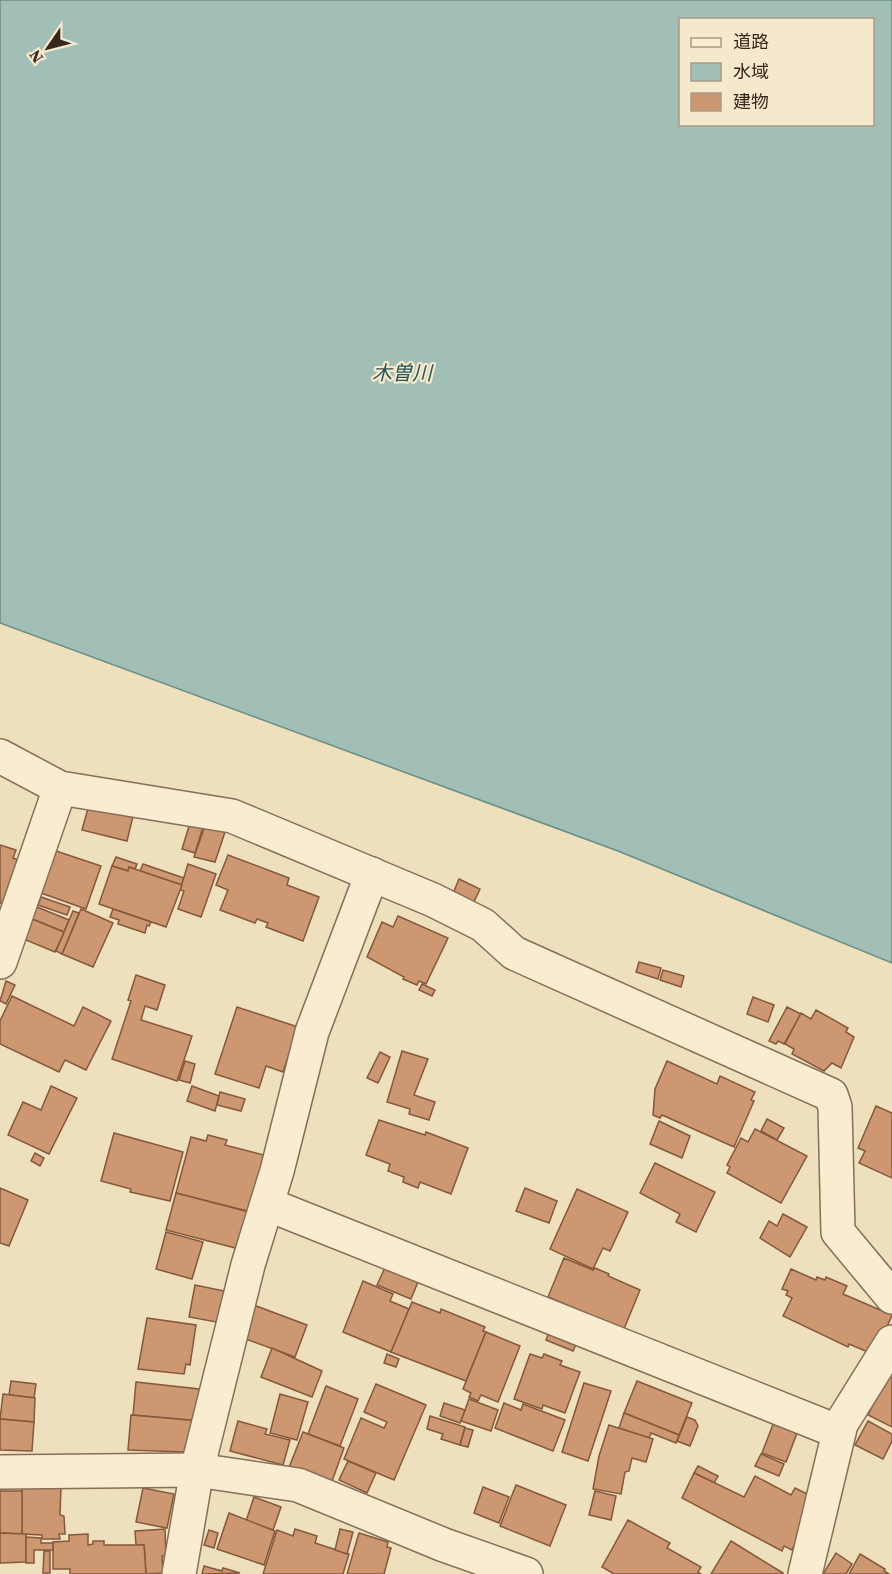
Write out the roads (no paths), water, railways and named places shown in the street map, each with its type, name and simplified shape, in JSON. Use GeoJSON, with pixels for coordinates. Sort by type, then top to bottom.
{"type":"FeatureCollection","features":[{"type":"Feature","properties":{"kind":"street"},"geometry":{"type":"LineString","coordinates":[[0,756],[60,788],[232,816],[433,900],[483,925],[514,953],[831,1095],[835,1107],[838,1232],[892,1297]]}},
{"type":"Feature","properties":{"kind":"street"},"geometry":{"type":"LineString","coordinates":[[0,962],[60,788]]}},
{"type":"Feature","properties":{"kind":"street"},"geometry":{"type":"LineString","coordinates":[[179,1574],[197,1470],[248,1265],[267,1204],[312,1032],[372,874]]}},
{"type":"Feature","properties":{"kind":"street"},"geometry":{"type":"LineString","coordinates":[[267,1204],[839,1432]]}},
{"type":"Feature","properties":{"kind":"street"},"geometry":{"type":"LineString","coordinates":[[805,1574],[839,1432],[892,1341]]}},
{"type":"Feature","properties":{"kind":"street"},"geometry":{"type":"LineString","coordinates":[[0,1472],[197,1470],[298,1485],[444,1545],[526,1574]]}},
{"type":"Feature","properties":{"kind":"water","name":"木曽川"},"geometry":{"type":"Polygon","coordinates":[[[0,0],[892,0],[892,963],[618,851],[0,623],[0,0]]]}}]}
